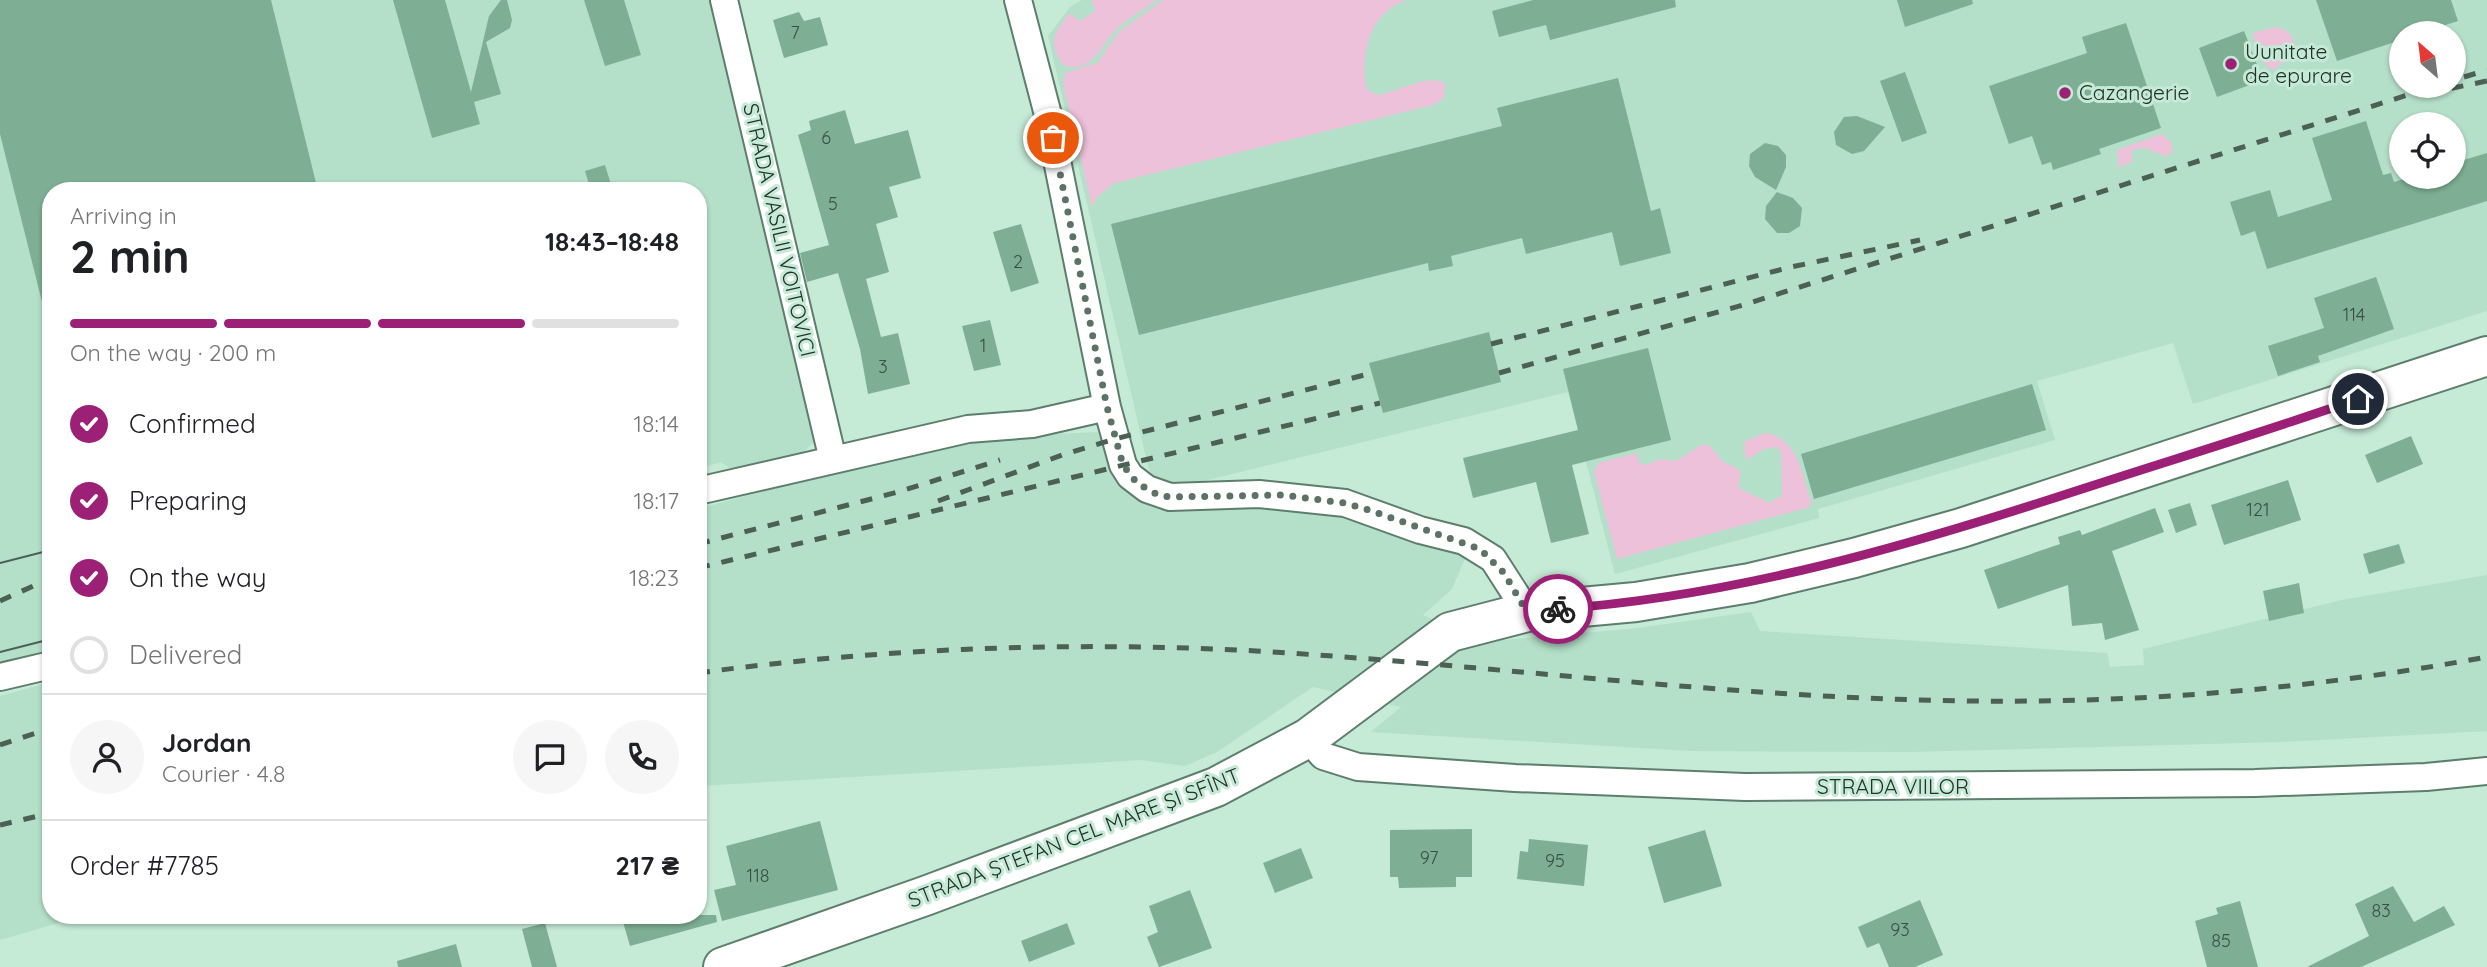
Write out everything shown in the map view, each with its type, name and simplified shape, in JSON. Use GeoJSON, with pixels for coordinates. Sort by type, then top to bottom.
{"type":"FeatureCollection","features":[{"type":"Feature","properties":{"kind":"main road","name":"STRADA ŞTEFAN CEL MARE ŞI SFÎNT"},"geometry":{"type":"LineString","coordinates":[[723,967],[1158,811],[1260,766],[1308,738],[1450,632],[1527,612],[1650,600],[1750,583],[1854,558],[2000,516],[2487,356]]}},
{"type":"Feature","properties":{"kind":"street","name":"STRADA VASILII VOITOVICI"},"geometry":{"type":"LineString","coordinates":[[724,0],[833,460]]}},
{"type":"Feature","properties":{"kind":"street"},"geometry":{"type":"LineString","coordinates":[[1018,0],[1047,111],[1107,407],[1123,465],[1130,477],[1158,495],[1184,498],[1282,495],[1345,503],[1369,510],[1480,549],[1504,573],[1527,612]]}},
{"type":"Feature","properties":{"kind":"street"},"geometry":{"type":"LineString","coordinates":[[707,489],[968,429],[1032,424],[1107,407]]}},
{"type":"Feature","properties":{"kind":"street"},"geometry":{"type":"LineString","coordinates":[[0,677],[42,667]]}},
{"type":"Feature","properties":{"kind":"street","name":"STRADA VIILOR"},"geometry":{"type":"LineString","coordinates":[[1308,738],[1323,756],[1358,767],[1640,784],[1925,788],[2255,783],[2426,777],[2487,771]]}},
{"type":"Feature","properties":{"kind":"shaded area"},"geometry":{"type":"Polygon","coordinates":[[[0,0],[713,0],[815,440],[802,454],[733,470],[721,462],[707,466],[707,182],[42,182],[42,653],[0,664],[0,0]]]}},
{"type":"Feature","properties":{"kind":"shaded area"},"geometry":{"type":"Polygon","coordinates":[[[1082,0],[2487,0],[2487,311],[2193,404],[2173,343],[2037,381],[2055,440],[1818,509],[1819,518],[1615,574],[1568,392],[1183,486],[1158,480],[1149,470],[1048,36],[1071,6],[1082,0]]]}},
{"type":"Feature","properties":{"kind":"shaded area"},"geometry":{"type":"Polygon","coordinates":[[[1092,0],[1157,0],[1117,29],[1089,62],[1082,66],[1063,65],[1055,50],[1057,32],[1070,13],[1080,21],[1095,11],[1092,0]]]}},
{"type":"Feature","properties":{"kind":"shaded area"},"geometry":{"type":"Polygon","coordinates":[[[1163,0],[1407,0],[1384,14],[1370,35],[1365,61],[1366,88],[1376,95],[1421,82],[1438,81],[1445,83],[1444,98],[1433,105],[1114,183],[1097,197],[1092,207],[1063,84],[1065,73],[1097,63],[1119,32],[1163,0]]]}},
{"type":"Feature","properties":{"kind":"shaded area"},"geometry":{"type":"Polygon","coordinates":[[[2275,27],[2288,31],[2296,45],[2296,54],[2273,70],[2258,54],[2253,33],[2275,27]]]}},
{"type":"Feature","properties":{"kind":"shaded area"},"geometry":{"type":"Polygon","coordinates":[[[2161,134],[2171,142],[2173,152],[2166,156],[2144,148],[2136,149],[2131,152],[2133,161],[2119,168],[2117,150],[2161,134]]]}},
{"type":"Feature","properties":{"kind":"shaded area"},"geometry":{"type":"Polygon","coordinates":[[[975,432],[1041,435],[1097,432],[1124,484],[1140,502],[1158,507],[1248,505],[1327,510],[1466,556],[1452,589],[1423,615],[1483,642],[1638,628],[1751,612],[1760,631],[2107,653],[2110,667],[2144,665],[2143,649],[2342,600],[2487,575],[2487,731],[2280,742],[1909,752],[1691,751],[1371,732],[1401,707],[1313,687],[1217,752],[1185,766],[1141,760],[707,785],[707,506],[975,432]]]}},
{"type":"Feature","properties":{"kind":"shaded area"},"geometry":{"type":"Polygon","coordinates":[[[1765,433],[1776,436],[1792,449],[1805,480],[1810,507],[1617,559],[1594,472],[1598,463],[1637,453],[1639,462],[1645,465],[1661,459],[1676,461],[1701,445],[1709,445],[1723,462],[1737,468],[1741,473],[1738,488],[1770,503],[1782,495],[1781,451],[1776,447],[1764,449],[1747,460],[1744,449],[1745,441],[1765,433]]]}},
{"type":"Feature","properties":{"kind":"shaded area"},"geometry":{"type":"Polygon","coordinates":[[[42,684],[42,924],[55,924],[0,940],[0,696],[42,684]]]}},
{"type":"Feature","properties":{"kind":"building"},"geometry":{"type":"Polygon","coordinates":[[[0,0],[271,0],[316,182],[42,182],[42,302],[0,134],[0,0]]]}},
{"type":"Feature","properties":{"kind":"building"},"geometry":{"type":"Polygon","coordinates":[[[393,0],[445,0],[471,92],[489,16],[501,0],[507,0],[512,20],[510,28],[486,42],[501,94],[474,102],[480,124],[432,138],[393,0]]]}},
{"type":"Feature","properties":{"kind":"building"},"geometry":{"type":"Polygon","coordinates":[[[584,0],[624,0],[641,55],[605,66],[584,0]]]}},
{"type":"Feature","properties":{"kind":"building"},"geometry":{"type":"Polygon","coordinates":[[[1533,0],[1675,0],[1676,7],[1550,40],[1546,25],[1499,37],[1492,11],[1533,0]]]}},
{"type":"Feature","properties":{"kind":"building"},"geometry":{"type":"Polygon","coordinates":[[[1897,0],[1972,0],[1973,4],[1905,27],[1897,0]]]}},
{"type":"Feature","properties":{"kind":"building"},"geometry":{"type":"Polygon","coordinates":[[[2316,0],[2451,0],[2458,21],[2389,21],[2389,44],[2337,61],[2316,0]]]}},
{"type":"Feature","properties":{"kind":"building"},"geometry":{"type":"Polygon","coordinates":[[[799,12],[804,21],[820,17],[828,45],[784,58],[773,20],[799,12]]]}},
{"type":"Feature","properties":{"kind":"building","name":"Cazangerie"},"geometry":{"type":"Polygon","coordinates":[[[2126,23],[2161,128],[2099,149],[2101,154],[2053,170],[2051,162],[2042,165],[2032,136],[2009,144],[1989,86],[2087,53],[2082,37],[2126,23]]]}},
{"type":"Feature","properties":{"kind":"building","name":"Uunitate de epurare"},"geometry":{"type":"Polygon","coordinates":[[[2244,31],[2263,80],[2217,97],[2199,48],[2244,31]]]}},
{"type":"Feature","properties":{"kind":"building"},"geometry":{"type":"Polygon","coordinates":[[[1905,72],[1927,133],[1902,142],[1880,81],[1905,72]]]}},
{"type":"Feature","properties":{"kind":"building"},"geometry":{"type":"Polygon","coordinates":[[[1618,78],[1651,211],[1660,208],[1671,253],[1620,266],[1612,232],[1526,254],[1522,238],[1451,256],[1453,266],[1429,271],[1428,263],[1139,335],[1111,224],[1502,126],[1497,108],[1618,78]]]}},
{"type":"Feature","properties":{"kind":"building"},"geometry":{"type":"Polygon","coordinates":[[[845,110],[855,144],[908,130],[921,178],[889,187],[898,217],[876,224],[889,272],[866,279],[881,337],[898,333],[910,384],[868,394],[860,349],[838,273],[807,282],[800,253],[829,245],[798,135],[811,130],[809,121],[845,110]]]}},
{"type":"Feature","properties":{"kind":"building"},"geometry":{"type":"Polygon","coordinates":[[[1857,116],[1885,127],[1864,151],[1852,154],[1836,145],[1834,132],[1844,117],[1857,116]]]}},
{"type":"Feature","properties":{"kind":"building"},"geometry":{"type":"Polygon","coordinates":[[[2366,121],[2383,175],[2389,174],[2389,189],[2466,189],[2466,159],[2487,153],[2487,201],[2267,269],[2255,231],[2241,236],[2230,202],[2270,190],[2278,217],[2332,200],[2312,138],[2366,121]]]}},
{"type":"Feature","properties":{"kind":"building"},"geometry":{"type":"Polygon","coordinates":[[[1765,143],[1778,146],[1786,155],[1786,167],[1776,190],[1755,177],[1749,166],[1750,154],[1765,143]]]}},
{"type":"Feature","properties":{"kind":"building"},"geometry":{"type":"Polygon","coordinates":[[[605,165],[610,182],[588,182],[585,171],[605,165]]]}},
{"type":"Feature","properties":{"kind":"building"},"geometry":{"type":"Polygon","coordinates":[[[1777,192],[1793,198],[1802,208],[1800,226],[1789,233],[1777,233],[1765,219],[1766,206],[1777,192]]]}},
{"type":"Feature","properties":{"kind":"building"},"geometry":{"type":"Polygon","coordinates":[[[1021,224],[1039,283],[1011,292],[993,232],[1021,224]]]}},
{"type":"Feature","properties":{"kind":"building"},"geometry":{"type":"Polygon","coordinates":[[[2376,277],[2394,329],[2318,356],[2320,362],[2278,376],[2268,346],[2324,328],[2314,298],[2376,277]]]}},
{"type":"Feature","properties":{"kind":"building"},"geometry":{"type":"Polygon","coordinates":[[[990,320],[1001,365],[974,371],[962,326],[990,320]]]}},
{"type":"Feature","properties":{"kind":"building"},"geometry":{"type":"Polygon","coordinates":[[[1489,332],[1501,382],[1383,413],[1369,363],[1489,332]]]}},
{"type":"Feature","properties":{"kind":"building"},"geometry":{"type":"Polygon","coordinates":[[[1648,348],[1671,440],[1572,465],[1589,534],[1551,543],[1536,482],[1473,498],[1463,458],[1578,430],[1563,369],[1648,348]]]}},
{"type":"Feature","properties":{"kind":"building"},"geometry":{"type":"Polygon","coordinates":[[[2032,384],[2046,430],[1814,499],[1801,454],[2032,384]]]}},
{"type":"Feature","properties":{"kind":"building"},"geometry":{"type":"Polygon","coordinates":[[[2411,436],[2423,464],[2377,483],[2365,455],[2411,436]]]}},
{"type":"Feature","properties":{"kind":"building"},"geometry":{"type":"Polygon","coordinates":[[[2288,480],[2301,520],[2224,545],[2211,505],[2288,480]]]}},
{"type":"Feature","properties":{"kind":"building"},"geometry":{"type":"Polygon","coordinates":[[[2190,503],[2197,525],[2176,533],[2168,510],[2190,503]]]}},
{"type":"Feature","properties":{"kind":"building"},"geometry":{"type":"Polygon","coordinates":[[[2155,508],[2164,532],[2112,551],[2139,630],[2105,640],[2102,623],[2072,626],[2068,585],[1998,609],[1984,570],[2060,544],[2058,537],[2080,530],[2082,535],[2155,508]]]}},
{"type":"Feature","properties":{"kind":"building"},"geometry":{"type":"Polygon","coordinates":[[[2399,544],[2405,563],[2369,574],[2363,554],[2399,544]]]}},
{"type":"Feature","properties":{"kind":"building"},"geometry":{"type":"Polygon","coordinates":[[[2299,583],[2304,613],[2269,621],[2263,591],[2299,583]]]}},
{"type":"Feature","properties":{"kind":"building"},"geometry":{"type":"Polygon","coordinates":[[[820,821],[838,890],[722,921],[714,890],[736,885],[726,846],[820,821]]]}},
{"type":"Feature","properties":{"kind":"building"},"geometry":{"type":"Polygon","coordinates":[[[1472,829],[1472,877],[1456,877],[1456,887],[1399,888],[1398,877],[1390,877],[1390,830],[1472,829]]]}},
{"type":"Feature","properties":{"kind":"building"},"geometry":{"type":"Polygon","coordinates":[[[1705,830],[1722,886],[1664,903],[1648,847],[1705,830]]]}},
{"type":"Feature","properties":{"kind":"building"},"geometry":{"type":"Polygon","coordinates":[[[1529,839],[1588,845],[1584,886],[1517,879],[1520,851],[1528,852],[1529,839]]]}},
{"type":"Feature","properties":{"kind":"building"},"geometry":{"type":"Polygon","coordinates":[[[1301,848],[1313,878],[1275,893],[1263,863],[1301,848]]]}},
{"type":"Feature","properties":{"kind":"building"},"geometry":{"type":"Polygon","coordinates":[[[2393,886],[2414,922],[2444,906],[2455,925],[2361,967],[2307,967],[2369,936],[2355,904],[2393,886]]]}},
{"type":"Feature","properties":{"kind":"building"},"geometry":{"type":"Polygon","coordinates":[[[1190,890],[1212,948],[1159,967],[1147,937],[1158,932],[1149,906],[1190,890]]]}},
{"type":"Feature","properties":{"kind":"building"},"geometry":{"type":"Polygon","coordinates":[[[1920,900],[1943,955],[1915,967],[1889,967],[1879,943],[1867,948],[1858,927],[1920,900]]]}},
{"type":"Feature","properties":{"kind":"building"},"geometry":{"type":"Polygon","coordinates":[[[2240,901],[2258,967],[2207,967],[2195,921],[2218,914],[2216,908],[2240,901]]]}},
{"type":"Feature","properties":{"kind":"building"},"geometry":{"type":"Polygon","coordinates":[[[707,915],[716,915],[717,922],[630,946],[624,924],[707,924],[707,915]]]}},
{"type":"Feature","properties":{"kind":"building"},"geometry":{"type":"Polygon","coordinates":[[[1067,923],[1075,944],[1029,962],[1021,941],[1067,923]]]}},
{"type":"Feature","properties":{"kind":"building"},"geometry":{"type":"Polygon","coordinates":[[[545,924],[557,967],[532,967],[522,929],[545,924]]]}},
{"type":"Feature","properties":{"kind":"building"},"geometry":{"type":"Polygon","coordinates":[[[456,944],[462,967],[398,967],[397,961],[456,944]]]}},
{"type":"Feature","properties":{"kind":"tram line"},"geometry":{"type":"LineString","coordinates":[[0,563],[42,552]]}},
{"type":"Feature","properties":{"kind":"tram line"},"geometry":{"type":"LineString","coordinates":[[0,652],[42,641]]}},
{"type":"Feature","properties":{"kind":"railway"},"geometry":{"type":"LineString","coordinates":[[2466,76],[2487,70]]}},
{"type":"Feature","properties":{"kind":"railway"},"geometry":{"type":"LineString","coordinates":[[2466,85],[2487,81]]}},
{"type":"Feature","properties":{"kind":"railway"},"geometry":{"type":"LineString","coordinates":[[1499,373],[1743,305],[2398,98]]}},
{"type":"Feature","properties":{"kind":"railway"},"geometry":{"type":"LineString","coordinates":[[1491,344],[1791,267],[1920,240]]}},
{"type":"Feature","properties":{"kind":"railway"},"geometry":{"type":"LineString","coordinates":[[938,501],[1062,455],[1115,439],[1372,373]]}},
{"type":"Feature","properties":{"kind":"railway"},"geometry":{"type":"LineString","coordinates":[[707,566],[1380,403]]}},
{"type":"Feature","properties":{"kind":"railway"},"geometry":{"type":"LineString","coordinates":[[707,542],[898,492],[1000,460]]}},
{"type":"Feature","properties":{"kind":"railway"},"geometry":{"type":"LineString","coordinates":[[0,601],[42,582]]}},
{"type":"Feature","properties":{"kind":"railway"},"geometry":{"type":"LineString","coordinates":[[707,672],[906,652],[1047,647],[1187,648],[1346,657],[1796,694],[1886,699],[2040,701],[2169,696],[2296,685],[2487,657]]}},
{"type":"Feature","properties":{"kind":"railway"},"geometry":{"type":"LineString","coordinates":[[0,745],[42,731]]}},
{"type":"Feature","properties":{"kind":"railway"},"geometry":{"type":"LineString","coordinates":[[0,825],[42,815]]}},
{"type":"Feature","properties":{"kind":"way so far"},"geometry":{"type":"LineString","coordinates":[[1053,138],[1107,407],[1123,465],[1130,477],[1158,495],[1170,497],[1282,495],[1345,503],[1369,510],[1420,530],[1464,541],[1480,549],[1493,559],[1504,573],[1527,612],[1558,609]]}},
{"type":"Feature","properties":{"kind":"place","name":"Uunitate de epurare"},"geometry":{"type":"Point","coordinates":[2231,64]}},
{"type":"Feature","properties":{"kind":"place","name":"Cazangerie"},"geometry":{"type":"Point","coordinates":[2065,93]}},
{"type":"Feature","properties":{"kind":"route"},"geometry":{"type":"LineString","coordinates":[[1558,609],[1636,602],[1711,590],[1854,558],[1961,528],[2358,399]]}}]}
